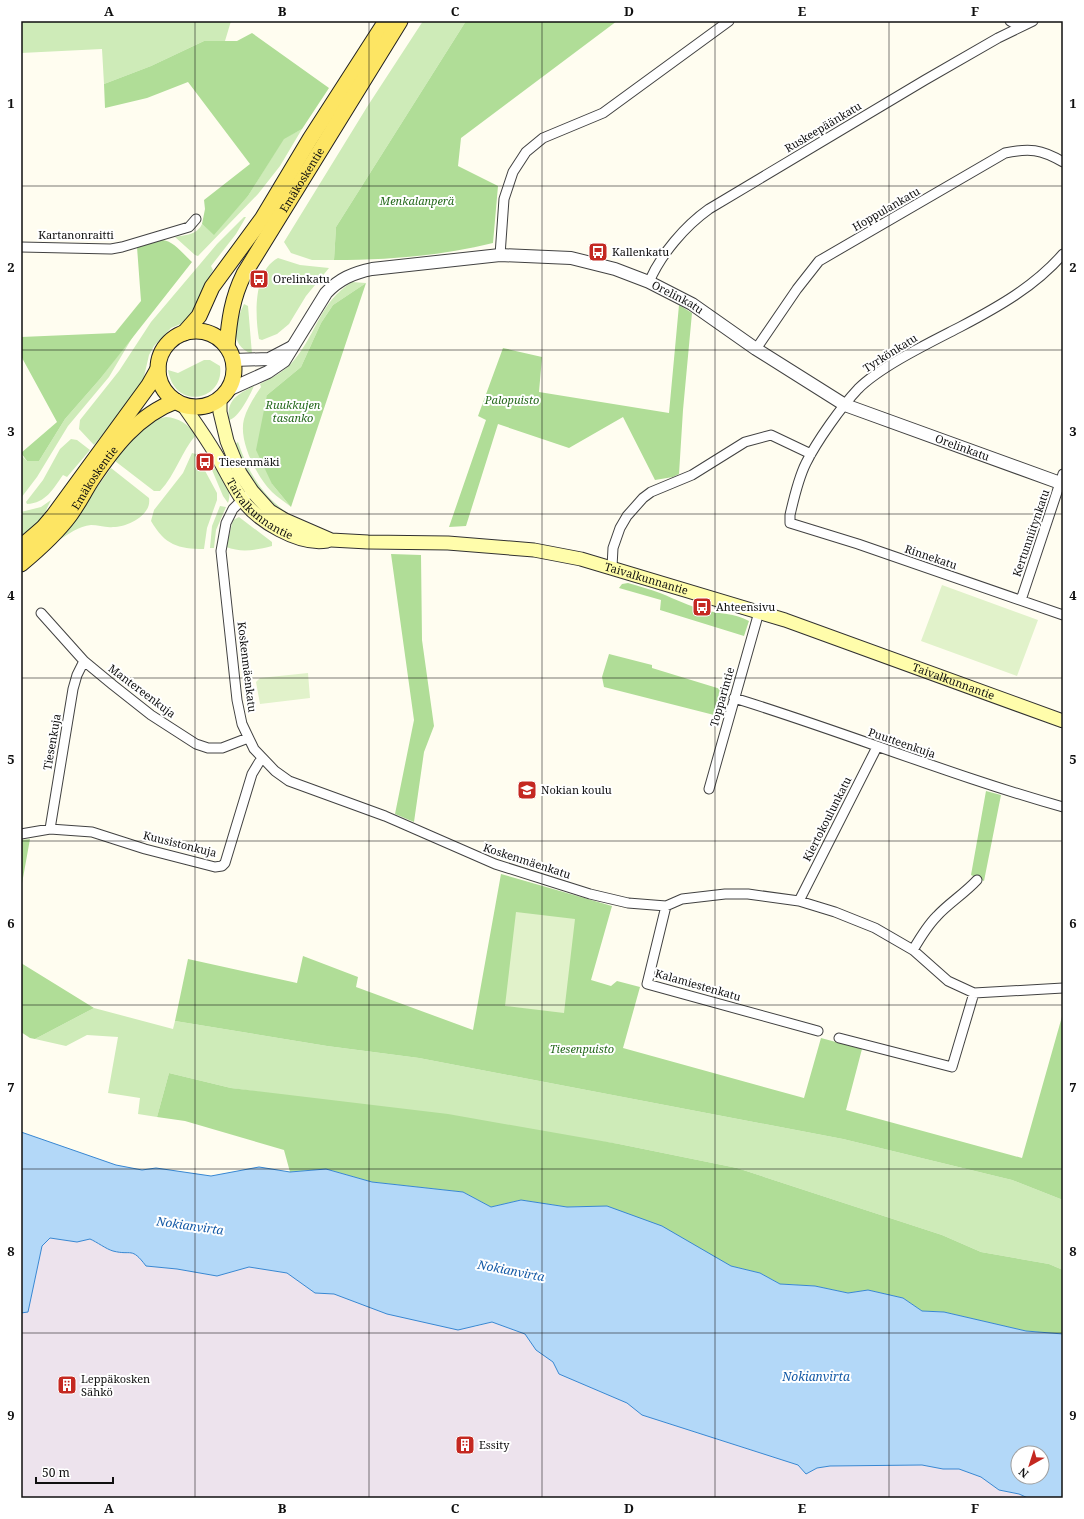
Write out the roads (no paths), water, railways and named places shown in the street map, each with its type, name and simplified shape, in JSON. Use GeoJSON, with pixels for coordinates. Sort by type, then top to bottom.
{"type":"FeatureCollection","features":[{"type":"Feature","properties":{"kind":"main road","name":"Emäkoskentie"},"geometry":{"type":"LineString","coordinates":[[184,333],[199,316],[212,287],[262,219],[310,140],[386,21]]}},
{"type":"Feature","properties":{"kind":"main road","name":"Emäkoskentie"},"geometry":{"type":"LineString","coordinates":[[230,354],[230,310],[237,288],[244,274],[400,21]]}},
{"type":"Feature","properties":{"kind":"main road"},"geometry":{"type":"LineString","coordinates":[[196,331],[208,333],[219,338],[230,354],[233,376],[224,394],[211,404],[200,406],[180,403],[163,388],[158,369],[161,355],[168,343],[184,333],[196,331]]}},
{"type":"Feature","properties":{"kind":"main road","name":"Emäkoskentie"},"geometry":{"type":"LineString","coordinates":[[21,548],[43,528],[54,515],[149,385],[158,369]]}},
{"type":"Feature","properties":{"kind":"main road","name":"Taivalkunnantie"},"geometry":{"type":"LineString","coordinates":[[224,394],[220,412],[227,441],[247,495]]}},
{"type":"Feature","properties":{"kind":"main road","name":"Emäkoskentie"},"geometry":{"type":"LineString","coordinates":[[21,564],[41,548],[62,526],[101,467],[121,440],[152,412],[180,403]]}},
{"type":"Feature","properties":{"kind":"main road","name":"Taivalkunnantie"},"geometry":{"type":"LineString","coordinates":[[180,403],[247,495],[285,520],[331,540],[448,543],[534,550],[612,567],[759,612],[1063,721]]}},
{"type":"Feature","properties":{"kind":"street"},"geometry":{"type":"LineString","coordinates":[[500,255],[504,199],[513,172],[526,152],[543,138],[603,113],[729,21]]}},
{"type":"Feature","properties":{"kind":"street"},"geometry":{"type":"LineString","coordinates":[[1010,21],[1020,28]]}},
{"type":"Feature","properties":{"kind":"street","name":"Ruskeepäänkatu"},"geometry":{"type":"LineString","coordinates":[[649,282],[653,272],[690,224],[709,209],[925,80],[1033,21]]}},
{"type":"Feature","properties":{"kind":"street","name":"Hoppulankatu"},"geometry":{"type":"LineString","coordinates":[[756,349],[797,289],[819,261],[1005,153],[1032,150],[1042,151],[1063,162]]}},
{"type":"Feature","properties":{"kind":"street","name":"Kartanonraitti"},"geometry":{"type":"LineString","coordinates":[[21,247],[110,249],[122,247],[189,227],[196,219]]}},
{"type":"Feature","properties":{"kind":"street","name":"Tyrkönkatu"},"geometry":{"type":"LineString","coordinates":[[790,524],[790,516],[801,474],[811,454],[845,405],[859,388],[882,371],[1025,290],[1049,270],[1063,254]]}},
{"type":"Feature","properties":{"kind":"street","name":"Orelinkatu"},"geometry":{"type":"LineString","coordinates":[[224,394],[278,367],[284,361],[326,293],[332,286],[351,274],[372,269],[500,255],[571,258],[615,269],[649,282],[692,304],[756,349],[845,405],[1062,480]]}},
{"type":"Feature","properties":{"kind":"street"},"geometry":{"type":"LineString","coordinates":[[230,354],[269,359],[292,347]]}},
{"type":"Feature","properties":{"kind":"street"},"geometry":{"type":"LineString","coordinates":[[612,567],[613,548],[620,528],[627,516],[651,492],[692,475],[745,442],[771,435],[811,454]]}},
{"type":"Feature","properties":{"kind":"street","name":"Kertunniitynkatu"},"geometry":{"type":"LineString","coordinates":[[1021,600],[1062,480]]}},
{"type":"Feature","properties":{"kind":"street","name":"Koskenmäenkatu"},"geometry":{"type":"LineString","coordinates":[[247,495],[233,509],[226,523],[221,551],[237,700],[248,738],[261,759],[289,781],[385,816],[495,864],[590,894],[628,903],[666,906],[682,899],[725,894],[748,894],[799,901],[835,912],[875,928],[913,950],[948,981],[974,994]]}},
{"type":"Feature","properties":{"kind":"street","name":"Rinnekatu"},"geometry":{"type":"LineString","coordinates":[[790,524],[858,544],[1063,615]]}},
{"type":"Feature","properties":{"kind":"street","name":"Topparintie"},"geometry":{"type":"LineString","coordinates":[[709,789],[759,612]]}},
{"type":"Feature","properties":{"kind":"street","name":"Mantereenkuja"},"geometry":{"type":"LineString","coordinates":[[41,613],[84,661],[151,715],[196,744],[208,748],[222,748],[248,738]]}},
{"type":"Feature","properties":{"kind":"street","name":"Tiesenkuja"},"geometry":{"type":"LineString","coordinates":[[50,829],[73,689],[77,674],[84,661]]}},
{"type":"Feature","properties":{"kind":"street","name":"Puutteenkuja"},"geometry":{"type":"LineString","coordinates":[[734,698],[802,719],[877,747],[1018,794],[1063,807]]}},
{"type":"Feature","properties":{"kind":"street","name":"Kiertokoulunkatu"},"geometry":{"type":"LineString","coordinates":[[799,901],[877,747]]}},
{"type":"Feature","properties":{"kind":"street","name":"Kuusistonkuja"},"geometry":{"type":"LineString","coordinates":[[21,834],[50,829],[92,832],[145,849],[215,867],[222,866],[225,863],[252,774],[261,759]]}},
{"type":"Feature","properties":{"kind":"street"},"geometry":{"type":"LineString","coordinates":[[913,950],[924,930],[937,916],[965,893],[977,880]]}},
{"type":"Feature","properties":{"kind":"street","name":"Kalamiestenkatu"},"geometry":{"type":"LineString","coordinates":[[666,906],[647,984],[818,1031]]}},
{"type":"Feature","properties":{"kind":"street"},"geometry":{"type":"LineString","coordinates":[[839,1038],[952,1067],[974,994],[1063,988]]}},
{"type":"Feature","properties":{"kind":"water","name":"Nokianvirta"},"geometry":{"type":"Polygon","coordinates":[[[21,1132],[116,1165],[142,1170],[156,1168],[211,1176],[259,1167],[290,1172],[326,1169],[372,1182],[463,1192],[491,1207],[521,1200],[567,1207],[607,1206],[662,1226],[731,1266],[760,1273],[780,1284],[815,1286],[848,1293],[868,1290],[903,1298],[922,1311],[944,1312],[1026,1331],[1063,1334],[1063,1498],[1028,1498],[1019,1494],[999,1490],[981,1477],[959,1469],[943,1469],[922,1465],[830,1466],[817,1468],[806,1474],[798,1465],[642,1415],[627,1403],[559,1374],[553,1362],[536,1350],[525,1334],[492,1322],[458,1330],[387,1314],[334,1294],[315,1293],[287,1273],[249,1267],[217,1276],[177,1269],[146,1266],[134,1254],[107,1249],[90,1239],[77,1242],[50,1238],[42,1246],[28,1312],[21,1313],[21,1132]]]}},
{"type":"Feature","properties":{"kind":"place","name":"Kallenkatu"},"geometry":{"type":"Point","coordinates":[598,252]}},
{"type":"Feature","properties":{"kind":"place","name":"Orelinkatu"},"geometry":{"type":"Point","coordinates":[259,279]}},
{"type":"Feature","properties":{"kind":"place","name":"Tiesenmäki"},"geometry":{"type":"Point","coordinates":[205,462]}},
{"type":"Feature","properties":{"kind":"place","name":"Ahteensivu"},"geometry":{"type":"Point","coordinates":[702,607]}},
{"type":"Feature","properties":{"kind":"place","name":"Nokian koulu"},"geometry":{"type":"Point","coordinates":[527,790]}},
{"type":"Feature","properties":{"kind":"place","name":"Leppäkosken Sähkö"},"geometry":{"type":"Point","coordinates":[67,1385]}},
{"type":"Feature","properties":{"kind":"place","name":"Essity"},"geometry":{"type":"Point","coordinates":[465,1445]}},
{"type":"Feature","properties":{"kind":"park label","name":"Menkalanperä"},"geometry":{"type":"Point","coordinates":[417,201]}},
{"type":"Feature","properties":{"kind":"park label","name":"Palopuisto"},"geometry":{"type":"Point","coordinates":[512,400]}},
{"type":"Feature","properties":{"kind":"park label","name":"Ruukkujen tasanko"},"geometry":{"type":"Point","coordinates":[293,411]}},
{"type":"Feature","properties":{"kind":"park label","name":"Tiesenpuisto"},"geometry":{"type":"Point","coordinates":[582,1049]}}]}
